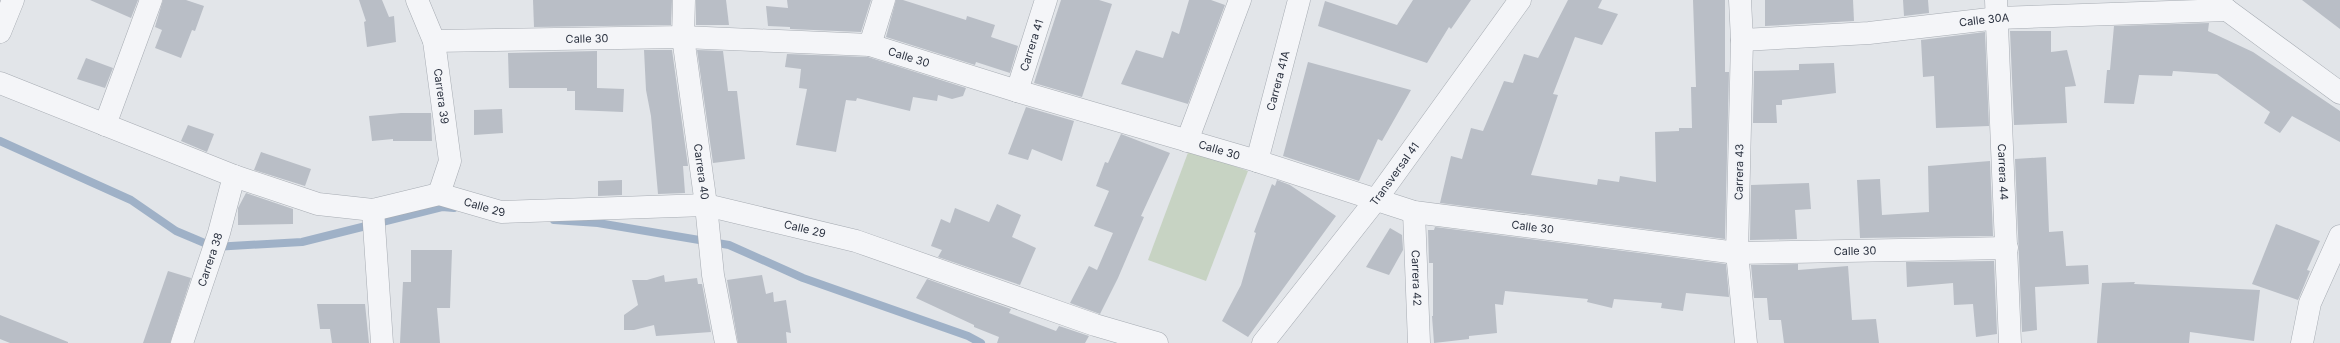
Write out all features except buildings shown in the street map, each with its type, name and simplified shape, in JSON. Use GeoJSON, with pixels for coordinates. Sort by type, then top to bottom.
{"type":"FeatureCollection","features":[{"type":"Feature","properties":{"kind":"street"},"geometry":{"type":"LineString","coordinates":[[0,32],[13,0]]}},
{"type":"Feature","properties":{"kind":"street"},"geometry":{"type":"LineString","coordinates":[[105,125],[151,0]]}},
{"type":"Feature","properties":{"kind":"street","name":"Carrera 39"},"geometry":{"type":"LineString","coordinates":[[417,0],[434,41],[450,161],[439,194]]}},
{"type":"Feature","properties":{"kind":"street","name":"Carrera 40"},"geometry":{"type":"LineString","coordinates":[[684,0],[683,37],[713,275],[726,343]]}},
{"type":"Feature","properties":{"kind":"street"},"geometry":{"type":"LineString","coordinates":[[870,45],[884,0]]}},
{"type":"Feature","properties":{"kind":"street","name":"Carrera 41"},"geometry":{"type":"LineString","coordinates":[[1017,91],[1046,0]]}},
{"type":"Feature","properties":{"kind":"street"},"geometry":{"type":"LineString","coordinates":[[1187,140],[1240,0]]}},
{"type":"Feature","properties":{"kind":"street","name":"Carrera 41A"},"geometry":{"type":"LineString","coordinates":[[1257,161],[1299,0]]}},
{"type":"Feature","properties":{"kind":"street","name":"Transversal 41"},"geometry":{"type":"LineString","coordinates":[[1263,343],[1375,201],[1520,0]]}},
{"type":"Feature","properties":{"kind":"street","name":"Carrera 43"},"geometry":{"type":"LineString","coordinates":[[1740,0],[1742,40],[1737,253],[1746,343]]}},
{"type":"Feature","properties":{"kind":"street"},"geometry":{"type":"LineString","coordinates":[[2230,5],[2340,93]]}},
{"type":"Feature","properties":{"kind":"street","name":"Calle 30A"},"geometry":{"type":"LineString","coordinates":[[1742,40],[1869,33],[1997,9],[2230,5]]}},
{"type":"Feature","properties":{"kind":"street","name":"Carrera 44"},"geometry":{"type":"LineString","coordinates":[[1997,9],[2010,343]]}},
{"type":"Feature","properties":{"kind":"street","name":"Calle 30"},"geometry":{"type":"LineString","coordinates":[[434,41],[683,37],[870,45],[1017,91],[1257,161],[1375,201],[1414,212],[1737,253],[2007,248]]}},
{"type":"Feature","properties":{"kind":"street"},"geometry":{"type":"LineString","coordinates":[[0,83],[234,176],[318,204],[373,210],[439,194]]}},
{"type":"Feature","properties":{"kind":"street","name":"Carrera 38"},"geometry":{"type":"LineString","coordinates":[[182,343],[219,233],[234,176]]}},
{"type":"Feature","properties":{"kind":"street","name":"Calle 29"},"geometry":{"type":"LineString","coordinates":[[439,194],[501,212],[706,210],[856,241],[1096,325],[1158,343]]}},
{"type":"Feature","properties":{"kind":"street"},"geometry":{"type":"LineString","coordinates":[[373,210],[382,343]]}},
{"type":"Feature","properties":{"kind":"street","name":"Carrera 42"},"geometry":{"type":"LineString","coordinates":[[1414,212],[1419,343]]}},
{"type":"Feature","properties":{"kind":"street"},"geometry":{"type":"LineString","coordinates":[[2302,343],[2310,303],[2340,236]]}},
{"type":"Feature","properties":{"kind":"green space"},"geometry":{"type":"Polygon","coordinates":[[[1189,150],[1248,171],[1206,281],[1148,260],[1189,150]]]}},
{"type":"Feature","properties":{"kind":"waterway"},"geometry":{"type":"LineString","coordinates":[[0,141],[131,200],[176,231],[214,247],[302,242],[442,207],[454,208]]}},
{"type":"Feature","properties":{"kind":"waterway"},"geometry":{"type":"LineString","coordinates":[[554,220],[598,223],[729,245],[803,278],[968,336],[981,343]]}}]}
